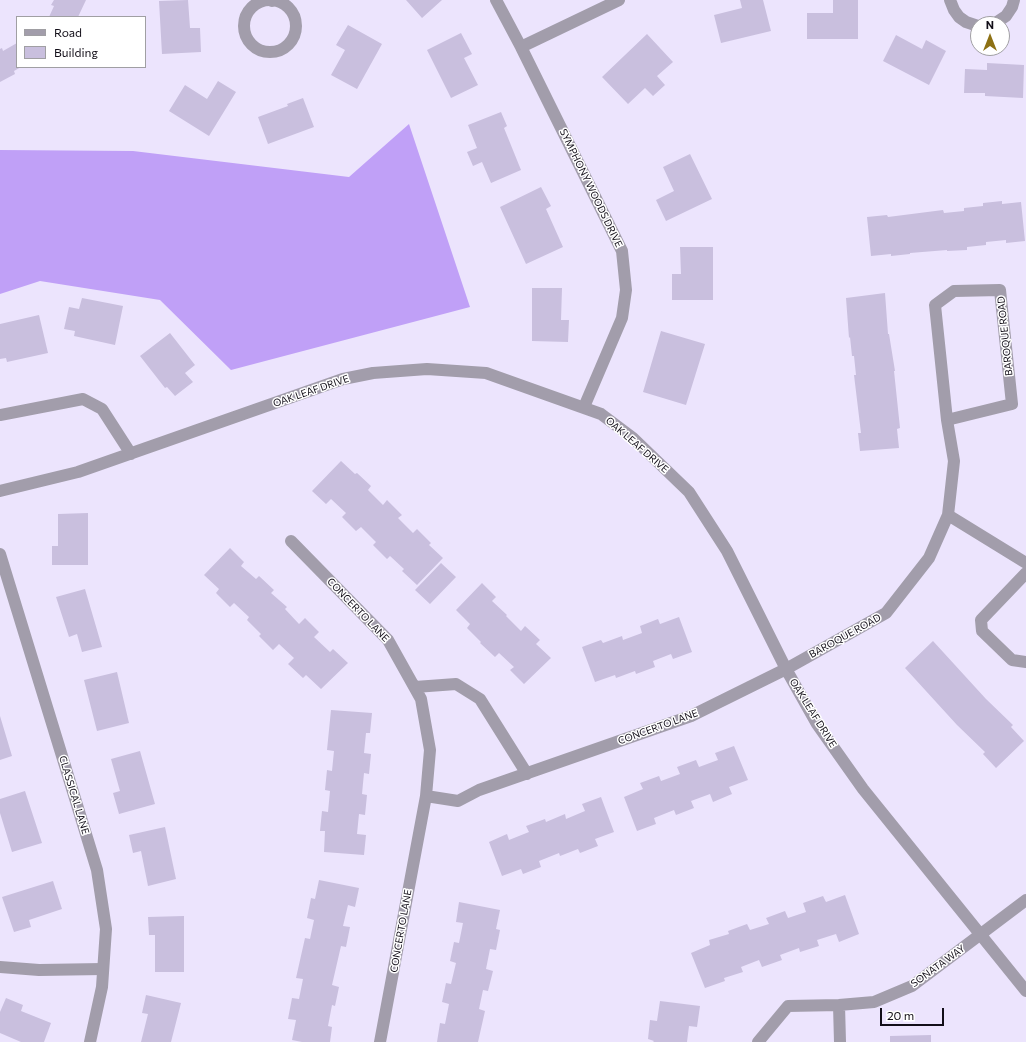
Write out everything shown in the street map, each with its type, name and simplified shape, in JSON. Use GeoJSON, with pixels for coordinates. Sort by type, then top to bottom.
{"type":"FeatureCollection","features":[{"type":"Feature","properties":{"kind":"street"},"geometry":{"type":"LineString","coordinates":[[272,0],[283,4],[291,10],[296,19],[296,30],[293,39],[286,47],[277,51],[267,52],[260,50],[249,41],[246,36],[245,24],[247,15],[254,7],[263,2],[272,0]]}},
{"type":"Feature","properties":{"kind":"street","name":"SYMPHONY WOODS DRIVE"},"geometry":{"type":"LineString","coordinates":[[496,0],[622,251],[626,290],[622,318],[584,407]]}},
{"type":"Feature","properties":{"kind":"street"},"geometry":{"type":"LineString","coordinates":[[521,48],[619,0]]}},
{"type":"Feature","properties":{"kind":"street"},"geometry":{"type":"LineString","coordinates":[[950,0],[959,17],[970,23]]}},
{"type":"Feature","properties":{"kind":"street"},"geometry":{"type":"LineString","coordinates":[[1006,16],[1012,7],[1014,0]]}},
{"type":"Feature","properties":{"kind":"street","name":"BAROQUE ROAD"},"geometry":{"type":"LineString","coordinates":[[786,669],[886,613],[929,558],[948,514],[954,461],[947,420],[935,305],[954,290],[1000,290],[1012,404],[947,420]]}},
{"type":"Feature","properties":{"kind":"street","name":"OAK LEAF DRIVE"},"geometry":{"type":"LineString","coordinates":[[0,491],[78,472],[343,379],[373,373],[427,369],[486,373],[601,414],[632,438],[689,492],[727,551],[786,669],[817,724],[863,789],[1026,991]]}},
{"type":"Feature","properties":{"kind":"street"},"geometry":{"type":"LineString","coordinates":[[0,415],[83,399],[102,409],[131,454]]}},
{"type":"Feature","properties":{"kind":"street"},"geometry":{"type":"LineString","coordinates":[[948,514],[1026,563]]}},
{"type":"Feature","properties":{"kind":"street","name":"CONCERTO LANE"},"geometry":{"type":"LineString","coordinates":[[291,541],[388,640],[421,699],[430,750],[426,796],[380,1042]]}},
{"type":"Feature","properties":{"kind":"street","name":"CLASSICAL LANE"},"geometry":{"type":"LineString","coordinates":[[0,554],[97,870],[106,929],[102,987],[90,1042]]}},
{"type":"Feature","properties":{"kind":"street"},"geometry":{"type":"LineString","coordinates":[[1026,573],[980,620],[982,631],[1012,660],[1026,662]]}},
{"type":"Feature","properties":{"kind":"street","name":"CONCERTO LANE"},"geometry":{"type":"LineString","coordinates":[[426,796],[458,801],[479,790],[691,716],[786,669]]}},
{"type":"Feature","properties":{"kind":"street"},"geometry":{"type":"LineString","coordinates":[[415,687],[456,684],[480,699],[527,774]]}},
{"type":"Feature","properties":{"kind":"street","name":"SONATA WAY"},"geometry":{"type":"LineString","coordinates":[[758,1042],[788,1006],[874,1002],[912,986],[1026,900]]}},
{"type":"Feature","properties":{"kind":"street"},"geometry":{"type":"LineString","coordinates":[[0,967],[39,970],[103,969]]}},
{"type":"Feature","properties":{"kind":"street"},"geometry":{"type":"LineString","coordinates":[[839,1004],[840,1042]]}},
{"type":"Feature","properties":{"kind":"shaded area"},"geometry":{"type":"Polygon","coordinates":[[[409,124],[470,307],[231,370],[160,300],[40,281],[0,294],[0,150],[133,151],[349,177],[409,124]]]}},
{"type":"Feature","properties":{"kind":"building"},"geometry":{"type":"Polygon","coordinates":[[[54,0],[86,0],[78,16],[49,16],[54,6],[51,5],[54,0]]]}},
{"type":"Feature","properties":{"kind":"building"},"geometry":{"type":"Polygon","coordinates":[[[188,0],[190,28],[200,28],[201,52],[162,54],[159,1],[188,0]]]}},
{"type":"Feature","properties":{"kind":"building"},"geometry":{"type":"Polygon","coordinates":[[[406,0],[442,0],[422,18],[406,0]]]}},
{"type":"Feature","properties":{"kind":"building"},"geometry":{"type":"Polygon","coordinates":[[[740,0],[763,0],[771,31],[721,43],[714,15],[742,8],[740,0]]]}},
{"type":"Feature","properties":{"kind":"building"},"geometry":{"type":"Polygon","coordinates":[[[833,0],[858,0],[858,39],[807,39],[807,13],[833,13],[833,0]]]}},
{"type":"Feature","properties":{"kind":"building"},"geometry":{"type":"Polygon","coordinates":[[[348,25],[382,44],[357,89],[331,75],[345,50],[336,45],[348,25]]]}},
{"type":"Feature","properties":{"kind":"building"},"geometry":{"type":"Polygon","coordinates":[[[461,33],[472,54],[464,58],[478,85],[451,98],[427,50],[461,33]]]}},
{"type":"Feature","properties":{"kind":"building"},"geometry":{"type":"Polygon","coordinates":[[[647,34],[673,62],[657,76],[665,85],[653,96],[645,88],[628,104],[602,77],[647,34]]]}},
{"type":"Feature","properties":{"kind":"building"},"geometry":{"type":"Polygon","coordinates":[[[896,35],[922,49],[926,40],[946,51],[929,85],[883,61],[896,35]]]}},
{"type":"Feature","properties":{"kind":"building"},"geometry":{"type":"Polygon","coordinates":[[[16,44],[16,68],[19,68],[14,71],[15,74],[0,82],[0,49],[2,48],[3,51],[16,44]]]}},
{"type":"Feature","properties":{"kind":"building"},"geometry":{"type":"Polygon","coordinates":[[[987,63],[1024,65],[1023,98],[985,96],[985,93],[964,93],[965,69],[987,70],[987,63]]]}},
{"type":"Feature","properties":{"kind":"building"},"geometry":{"type":"Polygon","coordinates":[[[218,81],[236,92],[209,136],[169,111],[185,85],[207,99],[218,81]]]}},
{"type":"Feature","properties":{"kind":"building"},"geometry":{"type":"Polygon","coordinates":[[[303,98],[314,127],[268,144],[258,117],[288,106],[287,104],[303,98]]]}},
{"type":"Feature","properties":{"kind":"building"},"geometry":{"type":"Polygon","coordinates":[[[501,112],[507,126],[504,128],[521,170],[491,183],[482,162],[473,166],[467,152],[477,148],[468,125],[501,112]]]}},
{"type":"Feature","properties":{"kind":"building"},"geometry":{"type":"Polygon","coordinates":[[[690,154],[712,199],[666,221],[656,200],[674,191],[663,167],[690,154]]]}},
{"type":"Feature","properties":{"kind":"building"},"geometry":{"type":"Polygon","coordinates":[[[541,187],[551,206],[546,209],[563,247],[526,264],[500,207],[541,187]]]}},
{"type":"Feature","properties":{"kind":"building"},"geometry":{"type":"Polygon","coordinates":[[[1002,201],[1002,204],[1021,202],[1025,241],[1006,243],[1006,240],[986,242],[986,245],[967,247],[967,250],[947,250],[891,256],[891,254],[871,256],[867,217],[887,215],[888,217],[943,210],[944,213],[964,211],[964,208],[983,206],[983,203],[1002,201]]]}},
{"type":"Feature","properties":{"kind":"building"},"geometry":{"type":"Polygon","coordinates":[[[680,247],[713,247],[713,300],[672,300],[672,274],[681,274],[680,247]]]}},
{"type":"Feature","properties":{"kind":"building"},"geometry":{"type":"Polygon","coordinates":[[[532,288],[562,288],[561,320],[569,320],[568,342],[532,341],[532,288]]]}},
{"type":"Feature","properties":{"kind":"building"},"geometry":{"type":"Polygon","coordinates":[[[885,293],[888,334],[895,371],[900,428],[897,429],[899,448],[860,451],[858,433],[861,433],[854,375],[856,375],[854,356],[852,356],[850,337],[849,338],[846,298],[885,293]]]}},
{"type":"Feature","properties":{"kind":"building"},"geometry":{"type":"Polygon","coordinates":[[[82,298],[123,306],[115,345],[74,336],[75,331],[64,329],[69,307],[79,309],[82,298]]]}},
{"type":"Feature","properties":{"kind":"building"},"geometry":{"type":"Polygon","coordinates":[[[39,315],[48,353],[7,362],[6,358],[0,359],[0,324],[39,315]]]}},
{"type":"Feature","properties":{"kind":"building"},"geometry":{"type":"Polygon","coordinates":[[[661,331],[705,344],[686,405],[643,392],[661,331]]]}},
{"type":"Feature","properties":{"kind":"building"},"geometry":{"type":"Polygon","coordinates":[[[170,333],[195,365],[185,373],[193,382],[175,396],[167,387],[165,388],[140,356],[170,333]]]}},
{"type":"Feature","properties":{"kind":"building"},"geometry":{"type":"Polygon","coordinates":[[[341,461],[371,486],[368,490],[383,505],[387,500],[402,515],[398,518],[413,533],[417,529],[431,543],[429,545],[443,558],[417,585],[402,571],[404,569],[390,556],[387,559],[373,545],[376,542],[361,527],[356,531],[342,517],[346,513],[331,499],[326,504],[312,491],[341,461]]]}},
{"type":"Feature","properties":{"kind":"building"},"geometry":{"type":"Polygon","coordinates":[[[88,513],[88,565],[52,565],[52,546],[58,546],[58,514],[88,513]]]}},
{"type":"Feature","properties":{"kind":"building"},"geometry":{"type":"Polygon","coordinates":[[[230,548],[244,562],[241,566],[256,579],[259,576],[274,590],[271,593],[287,607],[285,609],[299,624],[305,618],[319,632],[314,637],[330,652],[333,649],[348,663],[321,689],[306,675],[303,678],[288,664],[294,658],[279,644],[273,650],[259,636],[261,634],[247,620],[249,617],[234,603],[230,607],[216,593],[219,589],[204,575],[230,548]]]}},
{"type":"Feature","properties":{"kind":"building"},"geometry":{"type":"Polygon","coordinates":[[[441,563],[456,577],[430,604],[415,590],[441,563]]]}},
{"type":"Feature","properties":{"kind":"building"},"geometry":{"type":"Polygon","coordinates":[[[482,583],[496,597],[492,601],[521,631],[525,626],[540,640],[536,644],[551,658],[524,684],[510,670],[514,667],[499,653],[495,657],[480,643],[481,642],[467,628],[470,624],[456,610],[482,583]]]}},
{"type":"Feature","properties":{"kind":"building"},"geometry":{"type":"Polygon","coordinates":[[[85,589],[102,647],[82,652],[77,634],[69,637],[56,597],[85,589]]]}},
{"type":"Feature","properties":{"kind":"building"},"geometry":{"type":"Polygon","coordinates":[[[679,617],[692,652],[673,659],[671,654],[653,661],[655,667],[636,674],[635,671],[616,678],[615,675],[595,682],[582,647],[601,640],[603,643],[622,636],[623,640],[642,633],[640,626],[658,619],[660,624],[679,617]]]}},
{"type":"Feature","properties":{"kind":"building"},"geometry":{"type":"Polygon","coordinates":[[[933,641],[986,699],[1013,725],[1011,727],[1024,741],[996,768],[983,754],[985,752],[957,725],[905,668],[933,641]]]}},
{"type":"Feature","properties":{"kind":"building"},"geometry":{"type":"Polygon","coordinates":[[[117,672],[129,723],[97,731],[84,680],[117,672]]]}},
{"type":"Feature","properties":{"kind":"building"},"geometry":{"type":"Polygon","coordinates":[[[331,710],[372,713],[370,733],[366,733],[364,753],[371,754],[369,774],[364,773],[362,794],[367,795],[365,815],[359,814],[357,834],[366,835],[364,855],[324,852],[325,831],[320,831],[322,811],[328,812],[330,791],[325,790],[327,770],[332,771],[334,751],[327,750],[331,710]]]}},
{"type":"Feature","properties":{"kind":"building"},"geometry":{"type":"Polygon","coordinates":[[[0,716],[12,756],[0,760],[0,716]]]}},
{"type":"Feature","properties":{"kind":"building"},"geometry":{"type":"Polygon","coordinates":[[[734,746],[748,780],[729,787],[732,794],[713,802],[710,794],[691,801],[694,808],[676,815],[674,810],[654,818],[656,824],[637,831],[624,797],[643,789],[640,783],[659,776],[661,781],[680,774],[677,767],[696,760],[699,767],[718,760],[715,753],[734,746]]]}},
{"type":"Feature","properties":{"kind":"building"},"geometry":{"type":"Polygon","coordinates":[[[140,751],[155,804],[119,814],[113,793],[120,791],[111,759],[140,751]]]}},
{"type":"Feature","properties":{"kind":"building"},"geometry":{"type":"Polygon","coordinates":[[[25,791],[42,843],[12,852],[0,813],[0,799],[25,791]]]}},
{"type":"Feature","properties":{"kind":"building"},"geometry":{"type":"Polygon","coordinates":[[[601,797],[614,832],[595,839],[598,846],[580,853],[578,849],[560,856],[559,853],[539,861],[541,867],[523,874],[521,869],[502,876],[489,842],[507,834],[509,840],[529,832],[526,826],[545,819],[546,822],[565,814],[566,819],[585,811],[582,804],[601,797]]]}},
{"type":"Feature","properties":{"kind":"building"},"geometry":{"type":"Polygon","coordinates":[[[165,827],[176,879],[148,886],[141,851],[133,853],[129,835],[165,827]]]}},
{"type":"Feature","properties":{"kind":"building"},"geometry":{"type":"Polygon","coordinates":[[[319,880],[359,888],[355,907],[348,905],[343,926],[350,927],[346,947],[341,946],[332,985],[339,987],[335,1006],[332,1005],[328,1026],[332,1027],[330,1042],[302,1042],[292,1040],[296,1020],[288,1019],[292,998],[299,999],[303,979],[296,978],[305,938],[310,939],[314,920],[307,918],[311,898],[315,899],[319,880]]]}},
{"type":"Feature","properties":{"kind":"building"},"geometry":{"type":"Polygon","coordinates":[[[53,881],[62,909],[29,920],[31,927],[14,932],[2,897],[53,881]]]}},
{"type":"Feature","properties":{"kind":"building"},"geometry":{"type":"Polygon","coordinates":[[[845,895],[859,934],[839,942],[836,934],[817,940],[819,946],[800,952],[799,948],[780,955],[782,960],[762,967],[759,960],[741,967],[743,972],[724,978],[725,981],[705,988],[691,953],[710,945],[709,940],[729,934],[728,931],[747,924],[750,930],[769,924],[766,918],[785,911],[788,918],[806,912],[803,903],[823,896],[826,902],[845,895]]]}},
{"type":"Feature","properties":{"kind":"building"},"geometry":{"type":"Polygon","coordinates":[[[459,902],[500,910],[496,929],[500,930],[496,950],[490,949],[486,969],[493,971],[488,991],[483,990],[479,1009],[485,1011],[478,1042],[437,1042],[440,1023],[445,1024],[449,1004],[442,1002],[446,983],[451,984],[456,963],[450,961],[454,942],[459,943],[463,923],[456,922],[459,902]]]}},
{"type":"Feature","properties":{"kind":"building"},"geometry":{"type":"Polygon","coordinates":[[[184,916],[184,972],[155,972],[155,935],[149,935],[148,917],[184,916]]]}},
{"type":"Feature","properties":{"kind":"building"},"geometry":{"type":"Polygon","coordinates":[[[146,995],[181,1003],[171,1042],[141,1042],[148,1014],[142,1013],[146,995]]]}},
{"type":"Feature","properties":{"kind":"building"},"geometry":{"type":"Polygon","coordinates":[[[6,998],[23,1005],[21,1011],[51,1023],[44,1042],[21,1042],[0,1033],[0,1012],[6,998]]]}},
{"type":"Feature","properties":{"kind":"building"},"geometry":{"type":"Polygon","coordinates":[[[660,1001],[700,1006],[697,1027],[689,1026],[687,1042],[653,1042],[654,1041],[648,1039],[650,1020],[657,1021],[660,1001]]]}},
{"type":"Feature","properties":{"kind":"building"},"geometry":{"type":"Polygon","coordinates":[[[931,1035],[931,1042],[890,1042],[890,1036],[931,1035]]]}}]}
